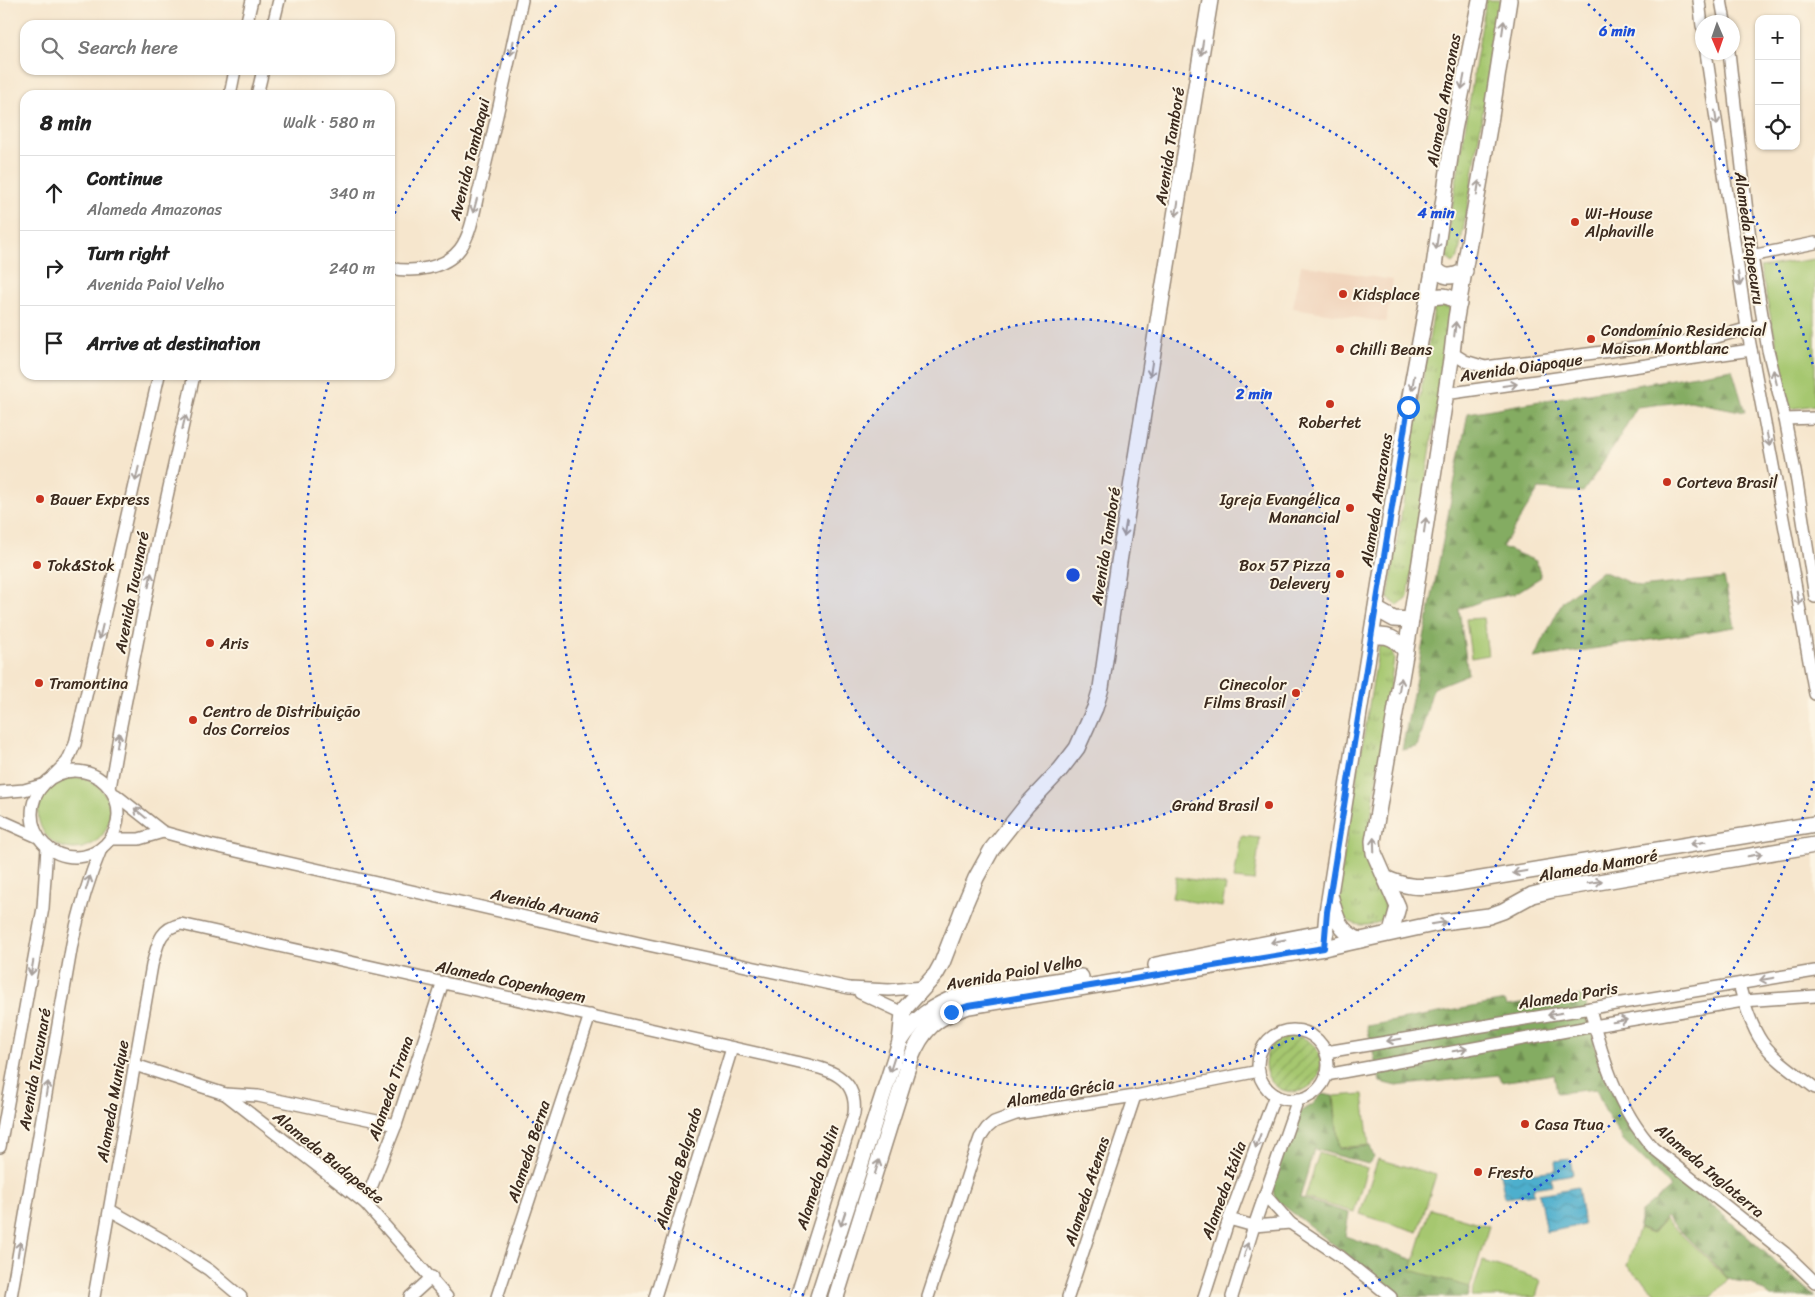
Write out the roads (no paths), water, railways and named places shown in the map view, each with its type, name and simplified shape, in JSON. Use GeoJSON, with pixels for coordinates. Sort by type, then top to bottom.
{"type":"FeatureCollection","features":[{"type":"Feature","properties":{"kind":"main road","name":"Avenida Tamboré"},"geometry":{"type":"LineString","coordinates":[[903,1013],[912,999],[936,974],[942,963],[970,892],[992,849],[1077,748],[1096,708],[1101,688],[1121,552],[1210,0]]}},
{"type":"Feature","properties":{"kind":"main road","name":"Alameda Amazonas"},"geometry":{"type":"LineString","coordinates":[[1324,948],[1327,912],[1427,298],[1434,266],[1454,127],[1480,0]]}},
{"type":"Feature","properties":{"kind":"main road"},"geometry":{"type":"LineString","coordinates":[[1392,932],[1398,907],[1374,853],[1373,842],[1406,652],[1508,0]]}},
{"type":"Feature","properties":{"kind":"main road"},"geometry":{"type":"LineString","coordinates":[[1434,266],[1441,275],[1446,277],[1452,277],[1465,271]]}},
{"type":"Feature","properties":{"kind":"main road"},"geometry":{"type":"LineString","coordinates":[[1427,298],[1446,296],[1459,304]]}},
{"type":"Feature","properties":{"kind":"main road"},"geometry":{"type":"LineString","coordinates":[[1376,609],[1394,619],[1411,620]]}},
{"type":"Feature","properties":{"kind":"main road"},"geometry":{"type":"LineString","coordinates":[[1372,637],[1381,635],[1391,637],[1399,642],[1406,652]]}},
{"type":"Feature","properties":{"kind":"main road","name":"Alameda Mamoré"},"geometry":{"type":"LineString","coordinates":[[1385,878],[1403,885],[1415,887],[1445,885],[1815,824]]}},
{"type":"Feature","properties":{"kind":"main road","name":"Alameda Mamoré"},"geometry":{"type":"LineString","coordinates":[[1359,940],[1442,922],[1489,916],[1503,911],[1532,895],[1552,890],[1815,845]]}},
{"type":"Feature","properties":{"kind":"main road"},"geometry":{"type":"LineString","coordinates":[[1613,857],[1618,879]]}},
{"type":"Feature","properties":{"kind":"main road"},"geometry":{"type":"LineString","coordinates":[[1330,894],[1339,925],[1344,931],[1359,940]]}},
{"type":"Feature","properties":{"kind":"main road","name":"Avenida Paiol Velho"},"geometry":{"type":"LineString","coordinates":[[818,1297],[900,1042],[913,1023],[926,1012],[959,996],[1141,968],[1326,932]]}},
{"type":"Feature","properties":{"kind":"main road","name":"Avenida Paiol Velho"},"geometry":{"type":"LineString","coordinates":[[836,1297],[910,1060],[917,1043],[925,1031],[938,1020],[951,1012],[968,1006],[1324,948],[1359,940]]}},
{"type":"Feature","properties":{"kind":"main road"},"geometry":{"type":"LineString","coordinates":[[923,987],[935,993],[959,996]]}},
{"type":"Feature","properties":{"kind":"main road"},"geometry":{"type":"LineString","coordinates":[[900,1042],[903,1013]]}},
{"type":"Feature","properties":{"kind":"street"},"geometry":{"type":"LineString","coordinates":[[247,20],[252,0]]}},
{"type":"Feature","properties":{"kind":"street"},"geometry":{"type":"LineString","coordinates":[[274,20],[279,0]]}},
{"type":"Feature","properties":{"kind":"street","name":"Avenida Tambaqui"},"geometry":{"type":"LineString","coordinates":[[395,269],[421,269],[438,265],[460,249],[467,237],[485,170],[522,0]]}},
{"type":"Feature","properties":{"kind":"street"},"geometry":{"type":"LineString","coordinates":[[1699,0],[1701,15]]}},
{"type":"Feature","properties":{"kind":"street"},"geometry":{"type":"LineString","coordinates":[[1721,0],[1724,15]]}},
{"type":"Feature","properties":{"kind":"street","name":"Alameda Itapecuru"},"geometry":{"type":"LineString","coordinates":[[1707,60],[1746,328],[1815,694]]}},
{"type":"Feature","properties":{"kind":"street","name":"Alameda Itapecuru"},"geometry":{"type":"LineString","coordinates":[[1730,60],[1752,256],[1768,350],[1795,470],[1815,597]]}},
{"type":"Feature","properties":{"kind":"street"},"geometry":{"type":"LineString","coordinates":[[231,90],[234,75]]}},
{"type":"Feature","properties":{"kind":"street"},"geometry":{"type":"LineString","coordinates":[[258,90],[261,75]]}},
{"type":"Feature","properties":{"kind":"street"},"geometry":{"type":"LineString","coordinates":[[1712,89],[1733,86]]}},
{"type":"Feature","properties":{"kind":"street"},"geometry":{"type":"LineString","coordinates":[[1736,260],[1815,243]]}},
{"type":"Feature","properties":{"kind":"street","name":"Avenida Oiapoque"},"geometry":{"type":"LineString","coordinates":[[1452,353],[1464,361],[1485,367],[1714,338],[1764,324]]}},
{"type":"Feature","properties":{"kind":"street","name":"Avenida Oiapoque"},"geometry":{"type":"LineString","coordinates":[[1445,394],[1751,350]]}},
{"type":"Feature","properties":{"kind":"street"},"geometry":{"type":"LineString","coordinates":[[1482,389],[1485,367]]}},
{"type":"Feature","properties":{"kind":"street","name":"Avenida Tucunaré"},"geometry":{"type":"LineString","coordinates":[[53,776],[67,762],[76,744],[158,380]]}},
{"type":"Feature","properties":{"kind":"street","name":"Avenida Tucunaré"},"geometry":{"type":"LineString","coordinates":[[113,792],[120,730],[158,537],[193,380]]}},
{"type":"Feature","properties":{"kind":"street"},"geometry":{"type":"LineString","coordinates":[[1785,420],[1815,418]]}},
{"type":"Feature","properties":{"kind":"street"},"geometry":{"type":"LineString","coordinates":[[1774,471],[1781,473],[1795,470]]}},
{"type":"Feature","properties":{"kind":"street"},"geometry":{"type":"LineString","coordinates":[[1776,483],[1797,482]]}},
{"type":"Feature","properties":{"kind":"street"},"geometry":{"type":"LineString","coordinates":[[82,770],[96,775],[113,792],[119,810],[118,825],[111,839],[101,849],[87,856],[73,857],[47,848],[38,837],[32,824],[31,810],[35,796],[42,785],[53,776],[67,771],[82,770]]}},
{"type":"Feature","properties":{"kind":"street"},"geometry":{"type":"LineString","coordinates":[[0,792],[24,790],[42,785]]}},
{"type":"Feature","properties":{"kind":"street","name":"Avenida Aruanã"},"geometry":{"type":"LineString","coordinates":[[113,792],[163,832],[219,847],[582,930],[849,988],[889,990],[923,987]]}},
{"type":"Feature","properties":{"kind":"street"},"geometry":{"type":"LineString","coordinates":[[0,820],[38,837]]}},
{"type":"Feature","properties":{"kind":"street"},"geometry":{"type":"LineString","coordinates":[[111,839],[139,839],[163,832]]}},
{"type":"Feature","properties":{"kind":"street","name":"Avenida Tucunaré"},"geometry":{"type":"LineString","coordinates":[[0,1147],[43,908],[47,848]]}},
{"type":"Feature","properties":{"kind":"street","name":"Avenida Tucunaré"},"geometry":{"type":"LineString","coordinates":[[11,1297],[75,927],[91,873],[101,849]]}},
{"type":"Feature","properties":{"kind":"street","name":"Alameda Copenhagem"},"geometry":{"type":"LineString","coordinates":[[181,924],[783,1059],[834,1073]]}},
{"type":"Feature","properties":{"kind":"street","name":"Alameda Munique"},"geometry":{"type":"LineString","coordinates":[[94,1297],[152,965],[158,943],[166,930],[181,924]]}},
{"type":"Feature","properties":{"kind":"street","name":"Alameda Paris"},"geometry":{"type":"LineString","coordinates":[[1326,1052],[1815,971]]}},
{"type":"Feature","properties":{"kind":"street","name":"Alameda Tirana"},"geometry":{"type":"LineString","coordinates":[[365,1203],[396,1125],[443,982]]}},
{"type":"Feature","properties":{"kind":"street"},"geometry":{"type":"LineString","coordinates":[[1739,984],[1743,1001],[1761,1041],[1777,1059],[1815,1088]]}},
{"type":"Feature","properties":{"kind":"street"},"geometry":{"type":"LineString","coordinates":[[849,988],[903,1013]]}},
{"type":"Feature","properties":{"kind":"street"},"geometry":{"type":"LineString","coordinates":[[1326,1075],[1743,1001],[1815,996]]}},
{"type":"Feature","properties":{"kind":"street","name":"Alameda Inglaterra"},"geometry":{"type":"LineString","coordinates":[[1590,1008],[1610,1078],[1631,1120],[1645,1139],[1653,1148],[1785,1253],[1815,1282]]}},
{"type":"Feature","properties":{"kind":"street","name":"Alameda Berna"},"geometry":{"type":"LineString","coordinates":[[497,1297],[590,1015]]}},
{"type":"Feature","properties":{"kind":"street"},"geometry":{"type":"LineString","coordinates":[[1297,1030],[1306,1033],[1314,1037],[1326,1052],[1328,1060],[1326,1075],[1319,1088],[1313,1094],[1298,1099],[1286,1099],[1275,1095],[1262,1081],[1258,1062],[1260,1053],[1265,1045],[1279,1033],[1297,1030]]}},
{"type":"Feature","properties":{"kind":"street","name":"Alameda Belgrado"},"geometry":{"type":"LineString","coordinates":[[655,1297],[732,1048]]}},
{"type":"Feature","properties":{"kind":"street","name":"Alameda Budapeste"},"geometry":{"type":"LineString","coordinates":[[135,1064],[225,1094],[258,1096],[396,1125]]}},
{"type":"Feature","properties":{"kind":"street","name":"Alameda Grécia"},"geometry":{"type":"LineString","coordinates":[[928,1297],[980,1138],[986,1128],[994,1122],[1016,1114],[1135,1096],[1259,1071]]}},
{"type":"Feature","properties":{"kind":"street","name":"Alameda Dublin"},"geometry":{"type":"LineString","coordinates":[[796,1297],[854,1114],[854,1096],[851,1087],[834,1073]]}},
{"type":"Feature","properties":{"kind":"street","name":"Alameda Budapeste"},"geometry":{"type":"LineString","coordinates":[[225,1094],[365,1203],[432,1277],[447,1297]]}},
{"type":"Feature","properties":{"kind":"street","name":"Alameda Itália"},"geometry":{"type":"LineString","coordinates":[[1204,1297],[1229,1219],[1275,1095]]}},
{"type":"Feature","properties":{"kind":"street","name":"Alameda Atenas"},"geometry":{"type":"LineString","coordinates":[[1068,1297],[1135,1096]]}},
{"type":"Feature","properties":{"kind":"street"},"geometry":{"type":"LineString","coordinates":[[1232,1297],[1254,1226],[1298,1099]]}},
{"type":"Feature","properties":{"kind":"street"},"geometry":{"type":"LineString","coordinates":[[1265,1195],[1290,1223],[1341,1257],[1391,1297]]}},
{"type":"Feature","properties":{"kind":"street"},"geometry":{"type":"LineString","coordinates":[[110,1210],[163,1240],[209,1270],[241,1297]]}},
{"type":"Feature","properties":{"kind":"street"},"geometry":{"type":"LineString","coordinates":[[1229,1219],[1254,1226],[1290,1223]]}},
{"type":"Feature","properties":{"kind":"street"},"geometry":{"type":"LineString","coordinates":[[410,1297],[432,1277]]}},
{"type":"Feature","properties":{"kind":"water"},"geometry":{"type":"Polygon","coordinates":[[[1570,1159],[1573,1174],[1551,1178],[1552,1185],[1533,1188],[1534,1194],[1505,1198],[1499,1169],[1530,1164],[1531,1173],[1556,1170],[1555,1161],[1570,1159]]]}},
{"type":"Feature","properties":{"kind":"water"},"geometry":{"type":"Polygon","coordinates":[[[1578,1187],[1584,1225],[1546,1232],[1539,1194],[1578,1187]]]}},
{"type":"Feature","properties":{"kind":"place","name":"Wi-House Alphaville"},"geometry":{"type":"Point","coordinates":[1575,222]}},
{"type":"Feature","properties":{"kind":"place","name":"Kidsplace"},"geometry":{"type":"Point","coordinates":[1343,294]}},
{"type":"Feature","properties":{"kind":"place","name":"Condomínio Residencial Maison Montblanc"},"geometry":{"type":"Point","coordinates":[1591,339]}},
{"type":"Feature","properties":{"kind":"place","name":"Chilli Beans"},"geometry":{"type":"Point","coordinates":[1340,349]}},
{"type":"Feature","properties":{"kind":"place","name":"Robertet"},"geometry":{"type":"Point","coordinates":[1330,404]}},
{"type":"Feature","properties":{"kind":"place","name":"Corteva Brasil"},"geometry":{"type":"Point","coordinates":[1667,482]}},
{"type":"Feature","properties":{"kind":"place","name":"Bauer Express"},"geometry":{"type":"Point","coordinates":[40,499]}},
{"type":"Feature","properties":{"kind":"place","name":"Igreja Evangélica Manancial"},"geometry":{"type":"Point","coordinates":[1350,508]}},
{"type":"Feature","properties":{"kind":"place","name":"Tok&Stok"},"geometry":{"type":"Point","coordinates":[37,565]}},
{"type":"Feature","properties":{"kind":"place","name":"Box 57 Pizza Delevery"},"geometry":{"type":"Point","coordinates":[1340,574]}},
{"type":"Feature","properties":{"kind":"place","name":"Aris"},"geometry":{"type":"Point","coordinates":[210,643]}},
{"type":"Feature","properties":{"kind":"place","name":"Tramontina"},"geometry":{"type":"Point","coordinates":[39,683]}},
{"type":"Feature","properties":{"kind":"place","name":"Cinecolor Films Brasil"},"geometry":{"type":"Point","coordinates":[1296,693]}},
{"type":"Feature","properties":{"kind":"place","name":"Centro de Distribuição dos Correios"},"geometry":{"type":"Point","coordinates":[193,720]}},
{"type":"Feature","properties":{"kind":"place","name":"Grand Brasil"},"geometry":{"type":"Point","coordinates":[1269,805]}},
{"type":"Feature","properties":{"kind":"place","name":"Casa Ttua"},"geometry":{"type":"Point","coordinates":[1525,1124]}},
{"type":"Feature","properties":{"kind":"place","name":"Fresto"},"geometry":{"type":"Point","coordinates":[1478,1172]}}]}
